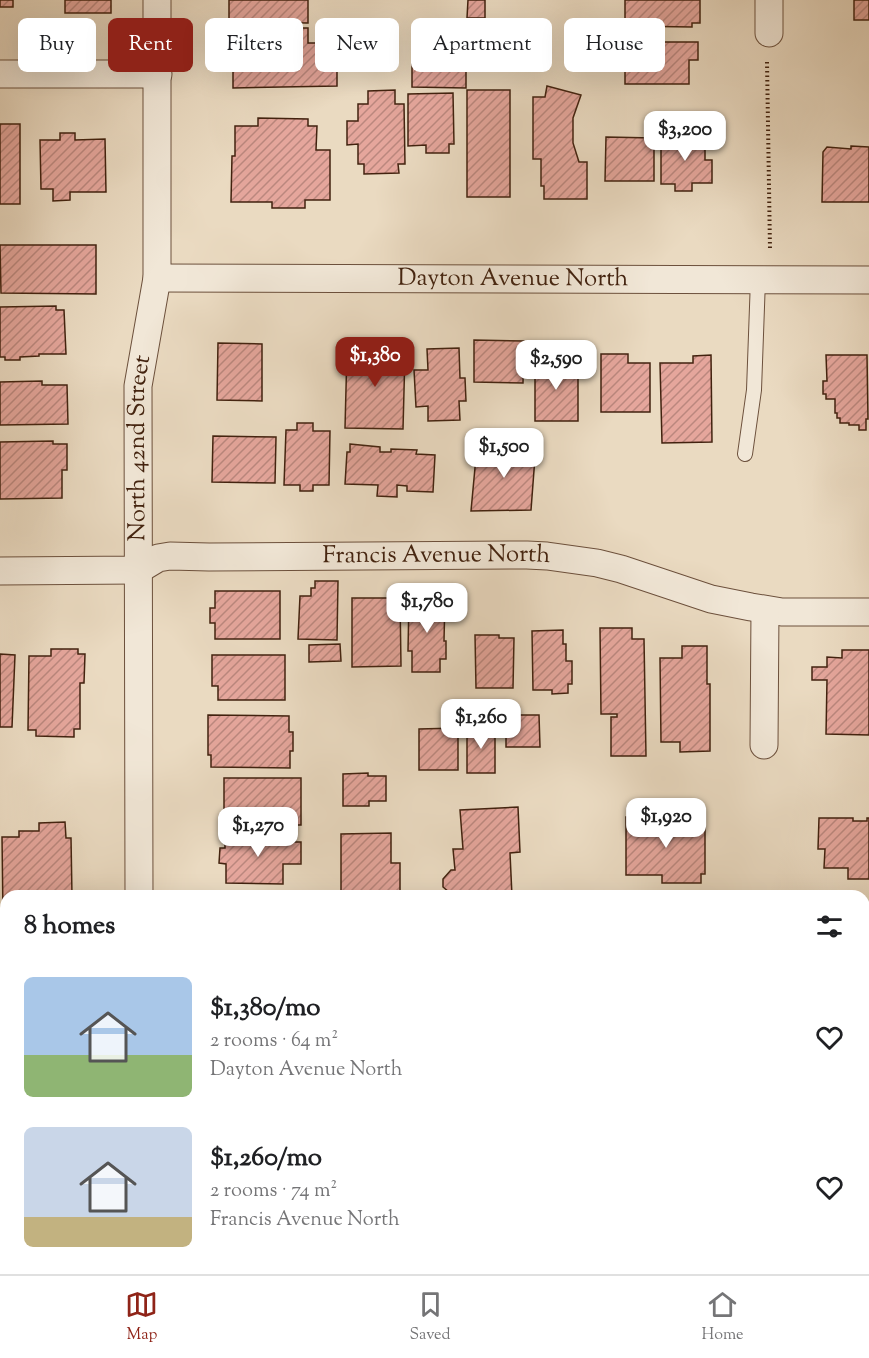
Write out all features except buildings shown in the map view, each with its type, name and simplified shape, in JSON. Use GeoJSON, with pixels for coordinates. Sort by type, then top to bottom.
{"type":"FeatureCollection","features":[{"type":"Feature","properties":{"kind":"street","name":"North 42nd Street"},"geometry":{"type":"LineString","coordinates":[[139,890],[138,387],[157,278],[157,0]]}},
{"type":"Feature","properties":{"kind":"street"},"geometry":{"type":"LineString","coordinates":[[768,43],[769,0]]}},
{"type":"Feature","properties":{"kind":"street"},"geometry":{"type":"LineString","coordinates":[[0,74],[158,74]]}},
{"type":"Feature","properties":{"kind":"street","name":"Dayton Avenue North"},"geometry":{"type":"LineString","coordinates":[[157,278],[869,280]]}},
{"type":"Feature","properties":{"kind":"street","name":"Francis Avenue North"},"geometry":{"type":"LineString","coordinates":[[0,571],[138,570],[158,558],[170,556],[527,555],[597,563],[645,576],[711,599],[765,610],[869,612]]}},
{"type":"Feature","properties":{"kind":"street"},"geometry":{"type":"LineString","coordinates":[[764,745],[765,610]]}},
{"type":"Feature","properties":{"kind":"lane"},"geometry":{"type":"LineString","coordinates":[[745,454],[754,390],[758,279]]}},
{"type":"Feature","properties":{"kind":"path"},"geometry":{"type":"LineString","coordinates":[[768,43],[770,238]]}}]}
